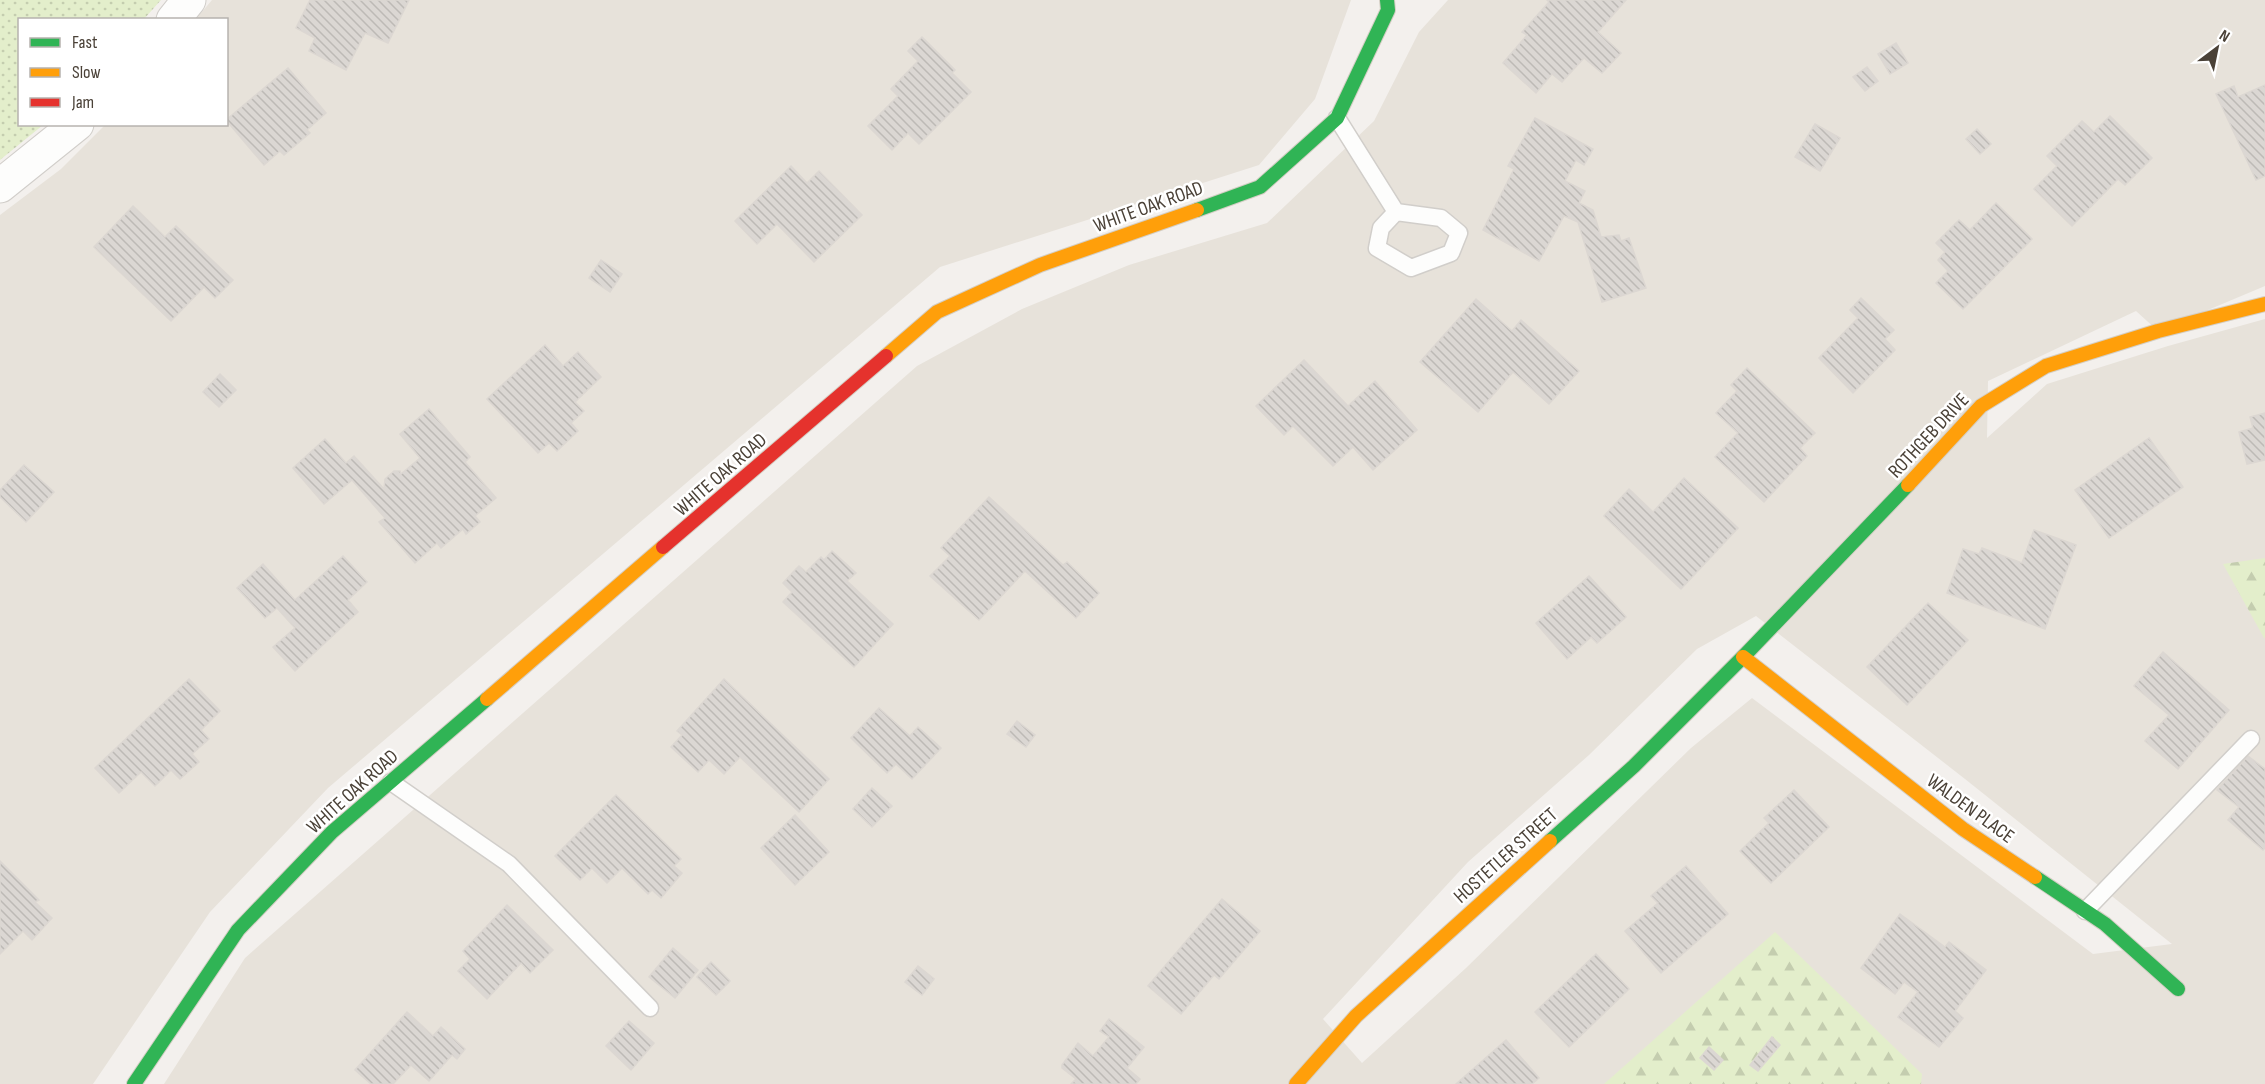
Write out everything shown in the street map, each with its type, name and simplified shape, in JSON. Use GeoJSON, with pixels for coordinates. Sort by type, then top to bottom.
{"type":"FeatureCollection","features":[{"type":"Feature","properties":{"kind":"street"},"geometry":{"type":"LineString","coordinates":[[175,18],[189,0]]}},
{"type":"Feature","properties":{"kind":"street","name":"WHITE OAK ROAD"},"geometry":{"type":"LineString","coordinates":[[134,1084],[238,930],[332,832],[938,312],[1040,265],[1260,187],[1337,118],[1391,4]]}},
{"type":"Feature","properties":{"kind":"street"},"geometry":{"type":"LineString","coordinates":[[0,186],[75,126]]}},
{"type":"Feature","properties":{"kind":"street","name":"ROTHGEB DRIVE"},"geometry":{"type":"LineString","coordinates":[[1743,657],[1981,406],[2046,366],[2158,331],[2265,304]]}},
{"type":"Feature","properties":{"kind":"street","name":"WALDEN PLACE"},"geometry":{"type":"LineString","coordinates":[[1743,657],[1963,829],[2105,924],[2178,989]]}},
{"type":"Feature","properties":{"kind":"street","name":"HOSTETLER STREET"},"geometry":{"type":"LineString","coordinates":[[1296,1084],[1356,1016],[1634,766],[1743,657]]}},
{"type":"Feature","properties":{"kind":"lane"},"geometry":{"type":"LineString","coordinates":[[1337,118],[1396,212],[1441,219],[1459,233],[1451,252],[1411,268],[1377,248],[1381,228],[1396,212]]}},
{"type":"Feature","properties":{"kind":"lane"},"geometry":{"type":"LineString","coordinates":[[2085,911],[2251,739]]}},
{"type":"Feature","properties":{"kind":"lane"},"geometry":{"type":"LineString","coordinates":[[391,782],[509,864],[650,1008]]}},
{"type":"Feature","properties":{"kind":"shaded area"},"geometry":{"type":"Polygon","coordinates":[[[212,0],[1351,0],[1315,99],[1259,165],[940,267],[328,788],[210,912],[93,1084],[0,1084],[0,215],[61,169],[104,126],[228,126],[228,18],[197,18],[212,0]]]}},
{"type":"Feature","properties":{"kind":"shaded area"},"geometry":{"type":"Polygon","coordinates":[[[1448,0],[2265,0],[2265,286],[2158,331],[2136,311],[1988,381],[1987,438],[2047,384],[2168,346],[2265,319],[2265,1084],[164,1084],[245,958],[917,366],[1022,309],[1129,265],[1267,223],[1374,121],[1419,32],[1448,0]],[[1756,616],[1697,649],[1589,755],[1468,862],[1323,1019],[1362,1063],[1466,968],[1691,748],[1752,698],[2093,954],[2172,944],[1756,616]]]}},
{"type":"Feature","properties":{"kind":"green space"},"geometry":{"type":"Polygon","coordinates":[[[0,0],[161,0],[145,18],[18,18],[18,126],[42,126],[0,160],[0,0]]]}},
{"type":"Feature","properties":{"kind":"green space"},"geometry":{"type":"Polygon","coordinates":[[[2265,558],[2265,638],[2264,638],[2223,564],[2265,558]]]}},
{"type":"Feature","properties":{"kind":"green space"},"geometry":{"type":"Polygon","coordinates":[[[1775,932],[1922,1074],[1921,1084],[1604,1084],[1775,932]]]}},
{"type":"Feature","properties":{"kind":"building"},"geometry":{"type":"Polygon","coordinates":[[[310,0],[409,0],[388,43],[365,33],[346,70],[309,51],[315,38],[296,28],[310,0]]]}},
{"type":"Feature","properties":{"kind":"building"},"geometry":{"type":"Polygon","coordinates":[[[1547,0],[1626,0],[1598,32],[1621,53],[1602,73],[1584,58],[1562,82],[1552,74],[1536,93],[1503,63],[1527,35],[1522,32],[1549,2],[1547,0]]]}},
{"type":"Feature","properties":{"kind":"building"},"geometry":{"type":"Polygon","coordinates":[[[922,37],[955,70],[952,73],[971,92],[919,144],[908,133],[892,150],[868,126],[898,96],[891,89],[918,61],[908,51],[922,37]]]}},
{"type":"Feature","properties":{"kind":"building"},"geometry":{"type":"Polygon","coordinates":[[[1896,43],[1908,63],[1890,74],[1878,54],[1896,43]]]}},
{"type":"Feature","properties":{"kind":"building"},"geometry":{"type":"Polygon","coordinates":[[[1867,67],[1878,81],[1865,91],[1853,77],[1867,67]]]}},
{"type":"Feature","properties":{"kind":"building"},"geometry":{"type":"Polygon","coordinates":[[[288,68],[326,113],[307,130],[310,133],[284,155],[280,151],[264,165],[228,122],[228,118],[288,68]]]}},
{"type":"Feature","properties":{"kind":"building"},"geometry":{"type":"Polygon","coordinates":[[[2265,85],[2265,176],[2256,180],[2216,94],[2234,86],[2238,97],[2265,85]]]}},
{"type":"Feature","properties":{"kind":"building"},"geometry":{"type":"Polygon","coordinates":[[[2110,116],[2152,158],[2125,185],[2118,179],[2072,226],[2034,189],[2057,166],[2047,156],[2082,121],[2094,132],[2110,116]]]}},
{"type":"Feature","properties":{"kind":"building"},"geometry":{"type":"Polygon","coordinates":[[[1535,118],[1593,149],[1584,165],[1576,160],[1565,181],[1585,191],[1579,203],[1593,210],[1601,237],[1619,235],[1621,241],[1629,238],[1646,288],[1602,302],[1578,222],[1564,216],[1539,261],[1483,230],[1514,169],[1508,166],[1535,118]]]}},
{"type":"Feature","properties":{"kind":"building"},"geometry":{"type":"Polygon","coordinates":[[[1815,124],[1840,138],[1820,171],[1795,157],[1815,124]]]}},
{"type":"Feature","properties":{"kind":"building"},"geometry":{"type":"Polygon","coordinates":[[[1977,129],[1991,144],[1980,154],[1966,139],[1977,129]]]}},
{"type":"Feature","properties":{"kind":"building"},"geometry":{"type":"Polygon","coordinates":[[[791,166],[807,183],[819,171],[862,215],[814,262],[777,224],[757,244],[735,221],[791,166]]]}},
{"type":"Feature","properties":{"kind":"building"},"geometry":{"type":"Polygon","coordinates":[[[1996,203],[2032,239],[1963,309],[1936,283],[1948,271],[1938,260],[1945,252],[1936,243],[1959,220],[1970,230],[1996,203]]]}},
{"type":"Feature","properties":{"kind":"building"},"geometry":{"type":"Polygon","coordinates":[[[133,206],[165,237],[176,226],[233,280],[215,298],[204,287],[171,321],[94,247],[133,206]]]}},
{"type":"Feature","properties":{"kind":"building"},"geometry":{"type":"Polygon","coordinates":[[[601,260],[622,274],[610,292],[589,278],[601,260]]]}},
{"type":"Feature","properties":{"kind":"building"},"geometry":{"type":"Polygon","coordinates":[[[1861,298],[1894,330],[1885,339],[1895,350],[1853,393],[1819,358],[1858,318],[1850,310],[1861,298]]]}},
{"type":"Feature","properties":{"kind":"building"},"geometry":{"type":"Polygon","coordinates":[[[1476,299],[1512,331],[1521,320],[1579,371],[1549,404],[1513,372],[1478,412],[1420,362],[1476,299]]]}},
{"type":"Feature","properties":{"kind":"building"},"geometry":{"type":"Polygon","coordinates":[[[545,345],[563,366],[578,352],[601,377],[575,402],[584,411],[571,423],[578,431],[557,451],[549,443],[538,453],[487,399],[545,345]]]}},
{"type":"Feature","properties":{"kind":"building"},"geometry":{"type":"Polygon","coordinates":[[[1304,360],[1348,406],[1375,381],[1417,430],[1373,470],[1353,447],[1333,466],[1293,426],[1284,435],[1256,406],[1304,360]]]}},
{"type":"Feature","properties":{"kind":"building"},"geometry":{"type":"Polygon","coordinates":[[[1747,368],[1815,433],[1800,448],[1807,456],[1764,502],[1715,457],[1738,433],[1716,413],[1737,391],[1731,385],[1747,368]]]}},
{"type":"Feature","properties":{"kind":"building"},"geometry":{"type":"Polygon","coordinates":[[[220,374],[236,390],[219,407],[203,392],[220,374]]]}},
{"type":"Feature","properties":{"kind":"building"},"geometry":{"type":"Polygon","coordinates":[[[429,409],[470,457],[465,462],[496,498],[475,516],[480,522],[466,534],[463,529],[441,548],[437,543],[415,563],[379,522],[385,518],[352,480],[324,504],[293,468],[325,439],[346,463],[354,456],[384,489],[385,479],[394,471],[400,471],[401,474],[420,458],[400,434],[429,409]]]}},
{"type":"Feature","properties":{"kind":"building"},"geometry":{"type":"Polygon","coordinates":[[[2265,413],[2265,460],[2247,464],[2239,432],[2253,428],[2250,417],[2265,413]]]}},
{"type":"Feature","properties":{"kind":"building"},"geometry":{"type":"Polygon","coordinates":[[[2149,438],[2183,487],[2109,538],[2075,490],[2149,438]]]}},
{"type":"Feature","properties":{"kind":"building"},"geometry":{"type":"Polygon","coordinates":[[[24,465],[54,492],[26,522],[0,497],[0,490],[24,465]]]}},
{"type":"Feature","properties":{"kind":"building"},"geometry":{"type":"Polygon","coordinates":[[[1684,478],[1738,528],[1681,589],[1604,516],[1629,489],[1653,512],[1684,478]]]}},
{"type":"Feature","properties":{"kind":"building"},"geometry":{"type":"Polygon","coordinates":[[[989,497],[1063,565],[1067,562],[1099,593],[1076,618],[1025,571],[979,620],[930,576],[950,556],[941,548],[989,497]]]}},
{"type":"Feature","properties":{"kind":"building"},"geometry":{"type":"Polygon","coordinates":[[[2034,530],[2076,545],[2045,629],[1947,593],[1963,549],[1979,554],[1982,548],[2022,563],[2034,530]]]}},
{"type":"Feature","properties":{"kind":"building"},"geometry":{"type":"Polygon","coordinates":[[[832,551],[856,573],[847,581],[893,624],[854,667],[783,602],[792,592],[783,583],[795,570],[799,566],[806,572],[821,557],[824,560],[832,551]]]}},
{"type":"Feature","properties":{"kind":"building"},"geometry":{"type":"Polygon","coordinates":[[[343,556],[367,582],[348,600],[358,612],[295,671],[273,647],[295,628],[277,608],[265,618],[237,588],[263,564],[295,600],[343,556]]]}},
{"type":"Feature","properties":{"kind":"building"},"geometry":{"type":"Polygon","coordinates":[[[1589,576],[1626,617],[1597,643],[1591,637],[1567,659],[1536,623],[1589,576]]]}},
{"type":"Feature","properties":{"kind":"building"},"geometry":{"type":"Polygon","coordinates":[[[1928,603],[1968,640],[1907,705],[1867,667],[1928,603]]]}},
{"type":"Feature","properties":{"kind":"building"},"geometry":{"type":"Polygon","coordinates":[[[2163,652],[2229,710],[2178,769],[2145,741],[2169,715],[2134,686],[2163,652]]]}},
{"type":"Feature","properties":{"kind":"building"},"geometry":{"type":"Polygon","coordinates":[[[189,679],[220,711],[201,730],[209,739],[192,754],[199,762],[180,779],[171,770],[155,786],[141,772],[119,793],[95,768],[189,679]]]}},
{"type":"Feature","properties":{"kind":"building"},"geometry":{"type":"Polygon","coordinates":[[[724,679],[829,779],[799,812],[740,757],[724,774],[709,760],[698,772],[671,747],[682,735],[677,731],[724,679]]]}},
{"type":"Feature","properties":{"kind":"building"},"geometry":{"type":"Polygon","coordinates":[[[879,708],[910,736],[918,727],[941,748],[912,779],[896,764],[887,773],[851,738],[879,708]]]}},
{"type":"Feature","properties":{"kind":"building"},"geometry":{"type":"Polygon","coordinates":[[[1017,721],[1035,735],[1026,747],[1007,734],[1017,721]]]}},
{"type":"Feature","properties":{"kind":"building"},"geometry":{"type":"Polygon","coordinates":[[[2248,756],[2265,769],[2265,848],[2263,850],[2228,820],[2239,807],[2217,790],[2248,756]]]}},
{"type":"Feature","properties":{"kind":"building"},"geometry":{"type":"Polygon","coordinates":[[[872,788],[892,806],[872,827],[853,809],[872,788]]]}},
{"type":"Feature","properties":{"kind":"building"},"geometry":{"type":"Polygon","coordinates":[[[1794,790],[1829,827],[1771,883],[1740,851],[1769,823],[1764,818],[1794,790]]]}},
{"type":"Feature","properties":{"kind":"building"},"geometry":{"type":"Polygon","coordinates":[[[616,795],[681,859],[674,866],[682,873],[661,898],[652,890],[648,894],[622,868],[607,883],[592,868],[580,880],[555,856],[616,795]]]}},
{"type":"Feature","properties":{"kind":"building"},"geometry":{"type":"Polygon","coordinates":[[[795,815],[829,852],[795,885],[761,848],[795,815]]]}},
{"type":"Feature","properties":{"kind":"building"},"geometry":{"type":"Polygon","coordinates":[[[0,861],[39,900],[35,902],[52,918],[32,940],[23,931],[0,954],[0,861]]]}},
{"type":"Feature","properties":{"kind":"building"},"geometry":{"type":"Polygon","coordinates":[[[1686,866],[1728,914],[1661,973],[1625,931],[1658,903],[1651,896],[1686,866]]]}},
{"type":"Feature","properties":{"kind":"building"},"geometry":{"type":"Polygon","coordinates":[[[1222,899],[1260,931],[1219,979],[1214,975],[1181,1014],[1148,986],[1222,899]]]}},
{"type":"Feature","properties":{"kind":"building"},"geometry":{"type":"Polygon","coordinates":[[[507,905],[553,950],[530,973],[521,963],[487,999],[458,971],[470,959],[463,951],[507,905]]]}},
{"type":"Feature","properties":{"kind":"building"},"geometry":{"type":"Polygon","coordinates":[[[1900,914],[1945,947],[1949,942],[1986,970],[1955,1011],[1963,1018],[1939,1047],[1898,1017],[1918,992],[1904,982],[1895,994],[1861,968],[1900,914]]]}},
{"type":"Feature","properties":{"kind":"building"},"geometry":{"type":"Polygon","coordinates":[[[673,948],[698,970],[675,998],[649,977],[673,948]]]}},
{"type":"Feature","properties":{"kind":"building"},"geometry":{"type":"Polygon","coordinates":[[[1596,954],[1629,989],[1569,1047],[1535,1012],[1596,954]]]}},
{"type":"Feature","properties":{"kind":"building"},"geometry":{"type":"Polygon","coordinates":[[[711,962],[730,981],[716,995],[697,977],[711,962]]]}},
{"type":"Feature","properties":{"kind":"building"},"geometry":{"type":"Polygon","coordinates":[[[918,966],[934,979],[922,995],[905,982],[918,966]]]}},
{"type":"Feature","properties":{"kind":"building"},"geometry":{"type":"Polygon","coordinates":[[[407,1012],[433,1036],[441,1027],[465,1049],[457,1059],[452,1055],[429,1081],[411,1065],[393,1084],[371,1084],[355,1070],[407,1012]]]}},
{"type":"Feature","properties":{"kind":"building"},"geometry":{"type":"Polygon","coordinates":[[[1109,1019],[1144,1047],[1127,1068],[1140,1079],[1136,1084],[1071,1084],[1076,1079],[1062,1068],[1062,1065],[1078,1043],[1093,1056],[1109,1037],[1100,1031],[1109,1019]]]}},
{"type":"Feature","properties":{"kind":"building"},"geometry":{"type":"Polygon","coordinates":[[[629,1021],[654,1043],[631,1070],[606,1046],[629,1021]]]}},
{"type":"Feature","properties":{"kind":"building"},"geometry":{"type":"Polygon","coordinates":[[[1772,1037],[1780,1045],[1758,1071],[1750,1065],[1772,1037]]]}},
{"type":"Feature","properties":{"kind":"building"},"geometry":{"type":"Polygon","coordinates":[[[1506,1040],[1539,1078],[1532,1084],[1456,1084],[1506,1040]]]}},
{"type":"Feature","properties":{"kind":"building"},"geometry":{"type":"Polygon","coordinates":[[[1709,1047],[1723,1060],[1714,1070],[1700,1058],[1709,1047]]]}},
{"type":"Feature","properties":{"kind":"traffic: fast"},"geometry":{"type":"LineString","coordinates":[[1197,210],[1260,187],[1337,118],[1388,10],[1387,0]]}},
{"type":"Feature","properties":{"kind":"traffic: fast"},"geometry":{"type":"LineString","coordinates":[[1550,841],[1634,766],[1743,657],[1908,485]]}},
{"type":"Feature","properties":{"kind":"traffic: fast"},"geometry":{"type":"LineString","coordinates":[[134,1084],[238,930],[332,832],[487,699]]}},
{"type":"Feature","properties":{"kind":"traffic: fast"},"geometry":{"type":"LineString","coordinates":[[2035,877],[2105,924],[2178,989]]}},
{"type":"Feature","properties":{"kind":"traffic: slow"},"geometry":{"type":"LineString","coordinates":[[886,356],[937,312],[1040,265],[1197,210]]}},
{"type":"Feature","properties":{"kind":"traffic: slow"},"geometry":{"type":"LineString","coordinates":[[1908,485],[1981,406],[2046,366],[2158,331],[2265,304]]}},
{"type":"Feature","properties":{"kind":"traffic: slow"},"geometry":{"type":"LineString","coordinates":[[487,699],[663,547]]}},
{"type":"Feature","properties":{"kind":"traffic: slow"},"geometry":{"type":"LineString","coordinates":[[1743,657],[1963,829],[2035,877]]}},
{"type":"Feature","properties":{"kind":"traffic: slow"},"geometry":{"type":"LineString","coordinates":[[1296,1084],[1356,1016],[1550,841]]}},
{"type":"Feature","properties":{"kind":"traffic: jam"},"geometry":{"type":"LineString","coordinates":[[663,547],[886,356]]}}]}
